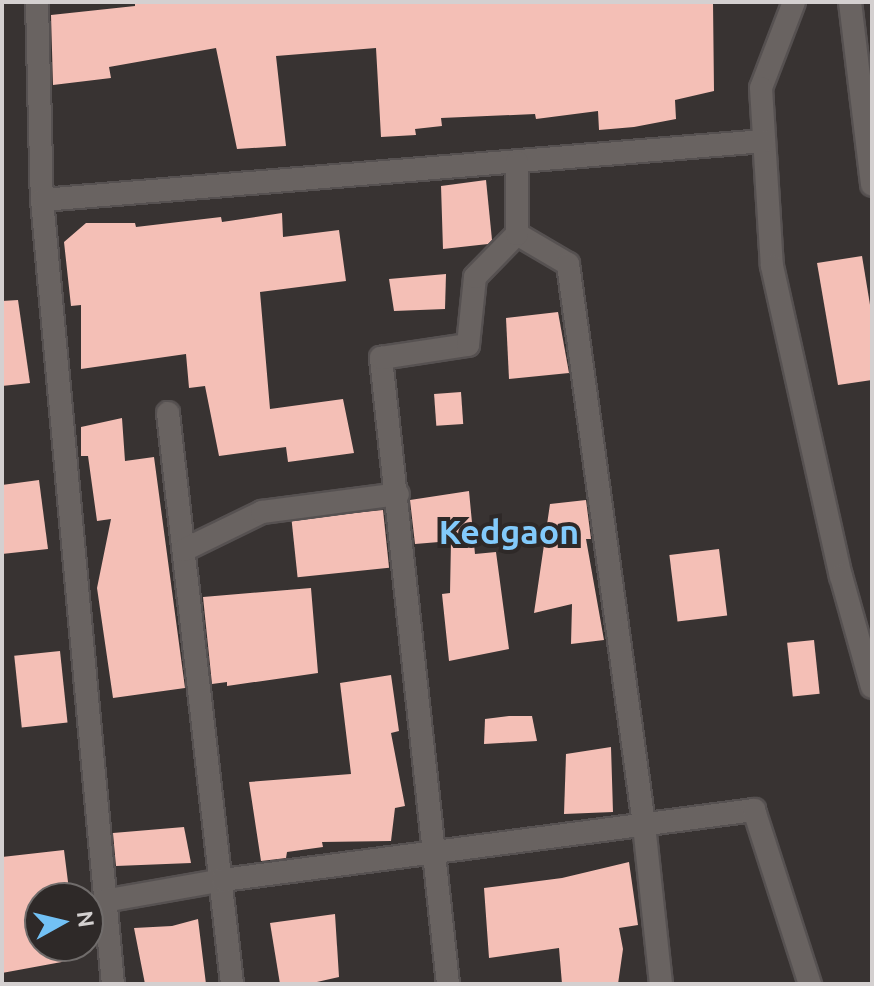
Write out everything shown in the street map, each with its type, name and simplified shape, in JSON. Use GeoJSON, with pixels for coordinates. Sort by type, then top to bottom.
{"type":"FeatureCollection","features":[{"type":"Feature","properties":{"kind":"street"},"geometry":{"type":"LineString","coordinates":[[37,2],[42,200],[102,882]]}},
{"type":"Feature","properties":{"kind":"street"},"geometry":{"type":"LineString","coordinates":[[794,2],[761,88],[772,266],[841,576],[872,687]]}},
{"type":"Feature","properties":{"kind":"street"},"geometry":{"type":"LineString","coordinates":[[850,2],[872,185]]}},
{"type":"Feature","properties":{"kind":"street"},"geometry":{"type":"LineString","coordinates":[[42,200],[764,141]]}},
{"type":"Feature","properties":{"kind":"street"},"geometry":{"type":"LineString","coordinates":[[448,984],[398,494],[381,358],[468,345],[475,277],[517,234],[517,162]]}},
{"type":"Feature","properties":{"kind":"street"},"geometry":{"type":"LineString","coordinates":[[517,234],[568,264],[644,825],[661,984]]}},
{"type":"Feature","properties":{"kind":"street"},"geometry":{"type":"LineString","coordinates":[[168,413],[223,880],[232,984]]}},
{"type":"Feature","properties":{"kind":"street"},"geometry":{"type":"LineString","coordinates":[[184,550],[262,512],[398,494]]}},
{"type":"Feature","properties":{"kind":"street"},"geometry":{"type":"LineString","coordinates":[[113,984],[104,901],[223,880],[754,810],[810,984]]}},
{"type":"Feature","properties":{"kind":"building"},"geometry":{"type":"Polygon","coordinates":[[[135,2],[713,2],[714,91],[675,100],[676,119],[634,127],[599,130],[598,111],[536,119],[535,114],[441,118],[442,126],[415,129],[416,135],[381,137],[376,48],[276,56],[286,146],[237,149],[216,48],[109,67],[111,78],[53,85],[51,15],[135,6],[135,2]]]}},
{"type":"Feature","properties":{"kind":"building"},"geometry":{"type":"Polygon","coordinates":[[[486,180],[492,240],[488,244],[443,249],[441,186],[486,180]]]}},
{"type":"Feature","properties":{"kind":"building"},"geometry":{"type":"Polygon","coordinates":[[[282,213],[283,237],[339,230],[346,281],[260,292],[270,409],[343,399],[354,453],[288,462],[286,447],[219,456],[205,386],[189,388],[186,354],[81,369],[81,305],[71,306],[64,242],[86,223],[135,223],[136,227],[221,217],[222,222],[282,213]]]}},
{"type":"Feature","properties":{"kind":"building"},"geometry":{"type":"Polygon","coordinates":[[[862,256],[872,317],[872,380],[838,385],[817,263],[862,256]]]}},
{"type":"Feature","properties":{"kind":"building"},"geometry":{"type":"Polygon","coordinates":[[[446,274],[445,309],[394,311],[389,279],[446,274]]]}},
{"type":"Feature","properties":{"kind":"building"},"geometry":{"type":"Polygon","coordinates":[[[18,300],[30,383],[2,386],[2,301],[18,300]]]}},
{"type":"Feature","properties":{"kind":"building"},"geometry":{"type":"Polygon","coordinates":[[[558,312],[569,373],[509,379],[506,318],[558,312]]]}},
{"type":"Feature","properties":{"kind":"building"},"geometry":{"type":"Polygon","coordinates":[[[461,392],[463,424],[436,426],[434,394],[461,392]]]}},
{"type":"Feature","properties":{"kind":"building"},"geometry":{"type":"Polygon","coordinates":[[[122,418],[125,461],[154,457],[185,688],[113,698],[97,588],[111,519],[97,521],[88,456],[81,456],[81,427],[122,418]]]}},
{"type":"Feature","properties":{"kind":"building"},"geometry":{"type":"Polygon","coordinates":[[[39,480],[48,549],[2,554],[2,485],[39,480]]]}},
{"type":"Feature","properties":{"kind":"building"},"geometry":{"type":"Polygon","coordinates":[[[469,491],[475,554],[496,552],[509,649],[449,661],[442,594],[450,593],[451,541],[415,544],[410,500],[469,491]]]}},
{"type":"Feature","properties":{"kind":"building"},"geometry":{"type":"Polygon","coordinates":[[[586,500],[591,539],[586,539],[604,640],[571,644],[572,604],[534,613],[550,504],[586,500]]]}},
{"type":"Feature","properties":{"kind":"building"},"geometry":{"type":"Polygon","coordinates":[[[383,510],[389,568],[298,577],[292,520],[383,510]]]}},
{"type":"Feature","properties":{"kind":"building"},"geometry":{"type":"Polygon","coordinates":[[[719,549],[727,616],[678,622],[669,555],[719,549]]]}},
{"type":"Feature","properties":{"kind":"building"},"geometry":{"type":"Polygon","coordinates":[[[311,588],[318,673],[227,686],[227,682],[212,684],[203,597],[311,588]]]}},
{"type":"Feature","properties":{"kind":"building"},"geometry":{"type":"Polygon","coordinates":[[[814,640],[820,694],[793,697],[787,643],[814,640]]]}},
{"type":"Feature","properties":{"kind":"building"},"geometry":{"type":"Polygon","coordinates":[[[60,651],[68,723],[22,727],[14,656],[60,651]]]}},
{"type":"Feature","properties":{"kind":"building"},"geometry":{"type":"Polygon","coordinates":[[[391,675],[399,731],[391,733],[405,806],[395,808],[391,841],[322,842],[323,847],[287,852],[286,858],[261,861],[249,782],[351,774],[340,683],[391,675]]]}},
{"type":"Feature","properties":{"kind":"building"},"geometry":{"type":"Polygon","coordinates":[[[532,716],[537,741],[484,744],[485,719],[532,716]]]}},
{"type":"Feature","properties":{"kind":"building"},"geometry":{"type":"Polygon","coordinates":[[[611,747],[613,812],[564,814],[566,754],[611,747]]]}},
{"type":"Feature","properties":{"kind":"building"},"geometry":{"type":"Polygon","coordinates":[[[184,827],[191,863],[116,866],[113,833],[184,827]]]}},
{"type":"Feature","properties":{"kind":"building"},"geometry":{"type":"Polygon","coordinates":[[[64,850],[68,882],[24,882],[24,962],[62,962],[2,973],[2,857],[64,850]]]}},
{"type":"Feature","properties":{"kind":"building"},"geometry":{"type":"Polygon","coordinates":[[[629,862],[638,925],[619,928],[623,949],[618,984],[562,984],[559,948],[489,958],[484,888],[562,878],[629,862]]]}},
{"type":"Feature","properties":{"kind":"building"},"geometry":{"type":"Polygon","coordinates":[[[335,914],[339,977],[308,984],[280,984],[270,923],[335,914]]]}},
{"type":"Feature","properties":{"kind":"building"},"geometry":{"type":"Polygon","coordinates":[[[198,919],[206,984],[145,984],[134,928],[172,926],[198,919]]]}},
{"type":"Feature","properties":{"kind":"district","name":"Kedgaon"},"geometry":{"type":"Point","coordinates":[509,532]}}]}
